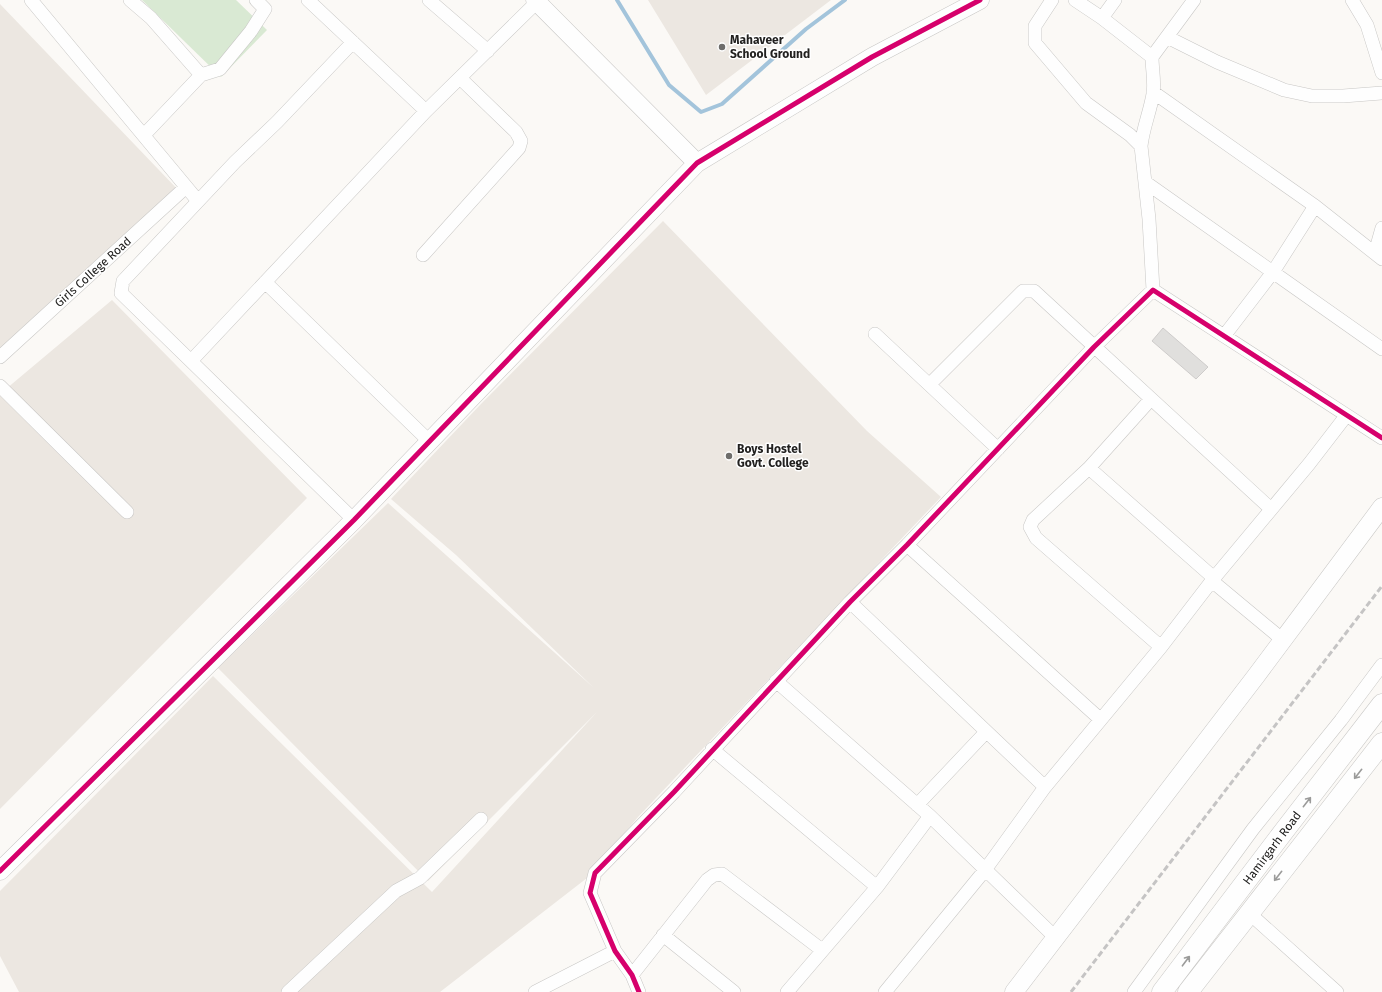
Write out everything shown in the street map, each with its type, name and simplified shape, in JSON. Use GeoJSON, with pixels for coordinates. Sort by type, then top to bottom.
{"type":"FeatureCollection","features":[{"type":"Feature","properties":{"kind":"main road","name":"Hamirgarh Road"},"geometry":{"type":"LineString","coordinates":[[1162,992],[1382,704]]}},
{"type":"Feature","properties":{"kind":"main road","name":"Hamirgarh Road"},"geometry":{"type":"LineString","coordinates":[[1188,992],[1382,743]]}},
{"type":"Feature","properties":{"kind":"street"},"geometry":{"type":"LineString","coordinates":[[31,0],[198,201]]}},
{"type":"Feature","properties":{"kind":"street"},"geometry":{"type":"LineString","coordinates":[[130,0],[151,18],[201,75]]}},
{"type":"Feature","properties":{"kind":"street"},"geometry":{"type":"LineString","coordinates":[[308,0],[426,111]]}},
{"type":"Feature","properties":{"kind":"street"},"geometry":{"type":"LineString","coordinates":[[429,0],[488,51]]}},
{"type":"Feature","properties":{"kind":"street"},"geometry":{"type":"LineString","coordinates":[[0,872],[354,520],[697,163],[872,57],[980,0]]}},
{"type":"Feature","properties":{"kind":"street"},"geometry":{"type":"LineString","coordinates":[[1052,0],[1035,26],[1035,43],[1086,103],[1130,135],[1141,146]]}},
{"type":"Feature","properties":{"kind":"street"},"geometry":{"type":"LineString","coordinates":[[1075,0],[1102,18],[1152,57]]}},
{"type":"Feature","properties":{"kind":"street"},"geometry":{"type":"LineString","coordinates":[[1102,18],[1115,0]]}},
{"type":"Feature","properties":{"kind":"street"},"geometry":{"type":"LineString","coordinates":[[1153,290],[1141,146],[1142,132],[1150,111],[1153,92],[1152,57],[1194,0]]}},
{"type":"Feature","properties":{"kind":"street"},"geometry":{"type":"LineString","coordinates":[[1352,0],[1367,25],[1382,73]]}},
{"type":"Feature","properties":{"kind":"street"},"geometry":{"type":"LineString","coordinates":[[191,361],[426,111],[537,1],[697,163]]}},
{"type":"Feature","properties":{"kind":"street"},"geometry":{"type":"LineString","coordinates":[[144,135],[201,75],[220,69],[251,31],[265,3]]}},
{"type":"Feature","properties":{"kind":"street"},"geometry":{"type":"LineString","coordinates":[[1167,37],[1217,62],[1284,90],[1312,96],[1343,96],[1382,93]]}},
{"type":"Feature","properties":{"kind":"street"},"geometry":{"type":"LineString","coordinates":[[352,42],[277,122],[235,162],[123,281],[121,294],[354,520]]}},
{"type":"Feature","properties":{"kind":"street"},"geometry":{"type":"LineString","coordinates":[[423,256],[519,148],[521,141],[516,132],[460,78]]}},
{"type":"Feature","properties":{"kind":"street"},"geometry":{"type":"LineString","coordinates":[[1153,92],[1315,206],[1379,256]]}},
{"type":"Feature","properties":{"kind":"street"},"geometry":{"type":"LineString","coordinates":[[1145,182],[1382,349]]}},
{"type":"Feature","properties":{"kind":"street","name":"Girls College Road"},"geometry":{"type":"LineString","coordinates":[[0,357],[186,187]]}},
{"type":"Feature","properties":{"kind":"street"},"geometry":{"type":"LineString","coordinates":[[1224,336],[1273,272],[1315,206]]}},
{"type":"Feature","properties":{"kind":"street"},"geometry":{"type":"LineString","coordinates":[[1379,256],[1382,228]]}},
{"type":"Feature","properties":{"kind":"street"},"geometry":{"type":"LineString","coordinates":[[265,282],[429,441]]}},
{"type":"Feature","properties":{"kind":"street"},"geometry":{"type":"LineString","coordinates":[[1153,290],[1382,438]]}},
{"type":"Feature","properties":{"kind":"street"},"geometry":{"type":"LineString","coordinates":[[639,992],[632,976],[614,951],[590,893],[595,873],[674,792],[712,749],[850,602],[907,545],[1094,347],[1153,290]]}},
{"type":"Feature","properties":{"kind":"street"},"geometry":{"type":"LineString","coordinates":[[930,384],[1023,291],[1034,291],[1271,509]]}},
{"type":"Feature","properties":{"kind":"street"},"geometry":{"type":"LineString","coordinates":[[876,334],[998,449]]}},
{"type":"Feature","properties":{"kind":"street"},"geometry":{"type":"LineString","coordinates":[[0,386],[127,512]]}},
{"type":"Feature","properties":{"kind":"street"},"geometry":{"type":"LineString","coordinates":[[1151,399],[1089,468],[1033,520],[1030,527],[1036,538],[1160,647]]}},
{"type":"Feature","properties":{"kind":"street"},"geometry":{"type":"LineString","coordinates":[[885,992],[985,870],[1045,786],[1160,647],[1346,416]]}},
{"type":"Feature","properties":{"kind":"street"},"geometry":{"type":"LineString","coordinates":[[1089,468],[1213,580],[1283,640]]}},
{"type":"Feature","properties":{"kind":"street"},"geometry":{"type":"LineString","coordinates":[[1014,992],[1283,640],[1382,507]]}},
{"type":"Feature","properties":{"kind":"street"},"geometry":{"type":"LineString","coordinates":[[907,545],[1100,719]]}},
{"type":"Feature","properties":{"kind":"street"},"geometry":{"type":"LineString","coordinates":[[850,602],[986,732],[1045,786]]}},
{"type":"Feature","properties":{"kind":"street"},"geometry":{"type":"LineString","coordinates":[[1134,992],[1253,829],[1341,720],[1382,665]]}},
{"type":"Feature","properties":{"kind":"street"},"geometry":{"type":"LineString","coordinates":[[776,681],[930,816],[1056,938]]}},
{"type":"Feature","properties":{"kind":"street"},"geometry":{"type":"LineString","coordinates":[[917,805],[986,732]]}},
{"type":"Feature","properties":{"kind":"street"},"geometry":{"type":"LineString","coordinates":[[712,749],[877,887]]}},
{"type":"Feature","properties":{"kind":"street"},"geometry":{"type":"LineString","coordinates":[[787,992],[877,887],[930,816]]}},
{"type":"Feature","properties":{"kind":"street"},"geometry":{"type":"LineString","coordinates":[[288,992],[396,892],[420,878],[481,819]]}},
{"type":"Feature","properties":{"kind":"street"},"geometry":{"type":"LineString","coordinates":[[632,976],[707,880],[714,875],[722,874],[822,950]]}},
{"type":"Feature","properties":{"kind":"street"},"geometry":{"type":"LineString","coordinates":[[1249,913],[1337,992]]}},
{"type":"Feature","properties":{"kind":"street"},"geometry":{"type":"LineString","coordinates":[[663,935],[734,992]]}},
{"type":"Feature","properties":{"kind":"street"},"geometry":{"type":"LineString","coordinates":[[535,992],[614,951]]}},
{"type":"Feature","properties":{"kind":"shaded area","name":"Mahaveer School Ground"},"geometry":{"type":"Polygon","coordinates":[[[648,0],[831,0],[706,95],[648,0]]]}},
{"type":"Feature","properties":{"kind":"shaded area"},"geometry":{"type":"Polygon","coordinates":[[[0,4],[181,193],[0,351],[0,4]]]}},
{"type":"Feature","properties":{"kind":"shaded area"},"geometry":{"type":"Polygon","coordinates":[[[663,221],[867,431],[941,497],[638,817],[587,878],[440,992],[19,992],[0,956],[0,891],[213,676],[432,892],[597,712],[428,881],[218,668],[388,503],[594,688],[456,555],[391,499],[480,405],[663,221]]]}},
{"type":"Feature","properties":{"kind":"shaded area"},"geometry":{"type":"Polygon","coordinates":[[[112,300],[307,498],[0,809],[0,394],[112,300]]]}},
{"type":"Feature","properties":{"kind":"green space"},"geometry":{"type":"Polygon","coordinates":[[[142,0],[236,0],[267,30],[221,77],[142,0]]]}},
{"type":"Feature","properties":{"kind":"building"},"geometry":{"type":"Polygon","coordinates":[[[1163,328],[1208,367],[1196,379],[1152,341],[1163,328]]]}},
{"type":"Feature","properties":{"kind":"waterway"},"geometry":{"type":"LineString","coordinates":[[617,0],[669,85],[701,112],[722,104],[806,29],[845,0]]}},
{"type":"Feature","properties":{"kind":"railway"},"geometry":{"type":"LineString","coordinates":[[1071,992],[1382,586]]}},
{"type":"Feature","properties":{"kind":"cycle path"},"geometry":{"type":"LineString","coordinates":[[0,871],[354,520],[697,163],[872,57],[980,0]]}},
{"type":"Feature","properties":{"kind":"cycle path"},"geometry":{"type":"LineString","coordinates":[[639,992],[632,975],[615,951],[590,893],[595,873],[674,792],[850,602],[907,545],[1094,347],[1153,290],[1382,438]]}},
{"type":"Feature","properties":{"kind":"place","name":"Mahaveer School Ground"},"geometry":{"type":"Point","coordinates":[722,47]}},
{"type":"Feature","properties":{"kind":"place","name":"Boys Hostel Govt. College"},"geometry":{"type":"Point","coordinates":[729,456]}}]}
